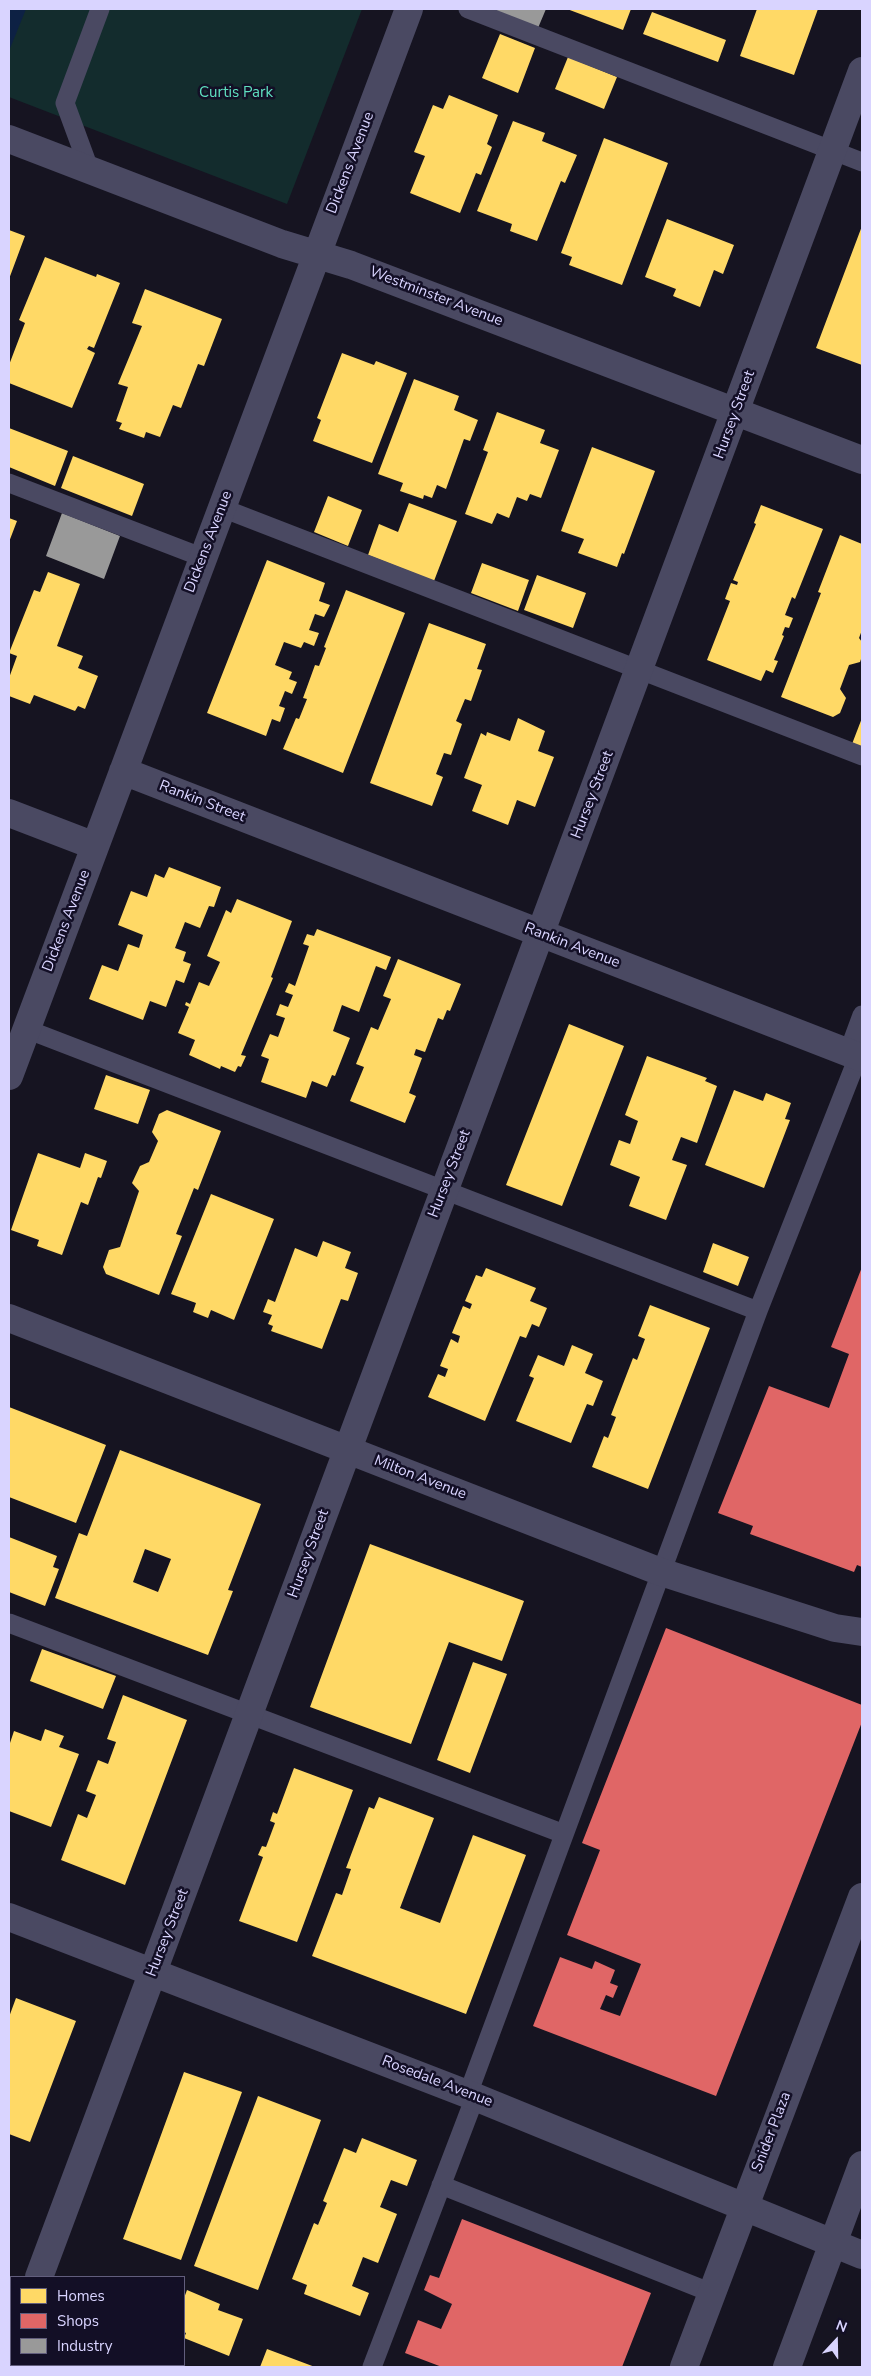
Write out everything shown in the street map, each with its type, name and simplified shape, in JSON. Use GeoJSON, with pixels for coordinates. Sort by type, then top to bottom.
{"type":"FeatureCollection","features":[{"type":"Feature","properties":{"kind":"street","name":"Dickens Avenue"},"geometry":{"type":"LineString","coordinates":[[9,1076],[409,9]]}},
{"type":"Feature","properties":{"kind":"street","name":"Hursey Street"},"geometry":{"type":"LineString","coordinates":[[39,2276],[862,71]]}},
{"type":"Feature","properties":{"kind":"street","name":"Westminster Avenue"},"geometry":{"type":"LineString","coordinates":[[9,139],[282,244],[351,265],[862,460]]}},
{"type":"Feature","properties":{"kind":"street","name":"Rankin Street"},"geometry":{"type":"LineString","coordinates":[[123,771],[281,833]]}},
{"type":"Feature","properties":{"kind":"street"},"geometry":{"type":"LineString","coordinates":[[9,813],[95,846]]}},
{"type":"Feature","properties":{"kind":"street","name":"Rankin Avenue"},"geometry":{"type":"LineString","coordinates":[[281,833],[856,1056]]}},
{"type":"Feature","properties":{"kind":"street","name":"Milton Avenue"},"geometry":{"type":"LineString","coordinates":[[9,1318],[661,1572],[835,1628],[862,1632]]}},
{"type":"Feature","properties":{"kind":"street","name":"Milton Avenue"},"geometry":{"type":"LineString","coordinates":[[835,1628],[862,1653]]}},
{"type":"Feature","properties":{"kind":"street","name":"Snider Plaza"},"geometry":{"type":"LineString","coordinates":[[684,2367],[862,1898]]}},
{"type":"Feature","properties":{"kind":"street","name":"Rosedale Avenue"},"geometry":{"type":"LineString","coordinates":[[9,1917],[471,2095],[862,2255]]}},
{"type":"Feature","properties":{"kind":"street"},"geometry":{"type":"LineString","coordinates":[[787,2367],[862,2165]]}},
{"type":"Feature","properties":{"kind":"lane"},"geometry":{"type":"LineString","coordinates":[[90,171],[65,103],[100,9]]}},
{"type":"Feature","properties":{"kind":"lane"},"geometry":{"type":"LineString","coordinates":[[468,9],[862,162]]}},
{"type":"Feature","properties":{"kind":"lane"},"geometry":{"type":"LineString","coordinates":[[9,483],[204,558]]}},
{"type":"Feature","properties":{"kind":"lane"},"geometry":{"type":"LineString","coordinates":[[222,508],[862,756]]}},
{"type":"Feature","properties":{"kind":"lane"},"geometry":{"type":"LineString","coordinates":[[372,2367],[441,2185],[564,1834],[758,1311],[856,1056],[862,1014]]}},
{"type":"Feature","properties":{"kind":"lane"},"geometry":{"type":"LineString","coordinates":[[26,1029],[758,1311]]}},
{"type":"Feature","properties":{"kind":"lane"},"geometry":{"type":"LineString","coordinates":[[9,1623],[564,1834]]}},
{"type":"Feature","properties":{"kind":"lane"},"geometry":{"type":"LineString","coordinates":[[441,2185],[712,2293]]}},
{"type":"Feature","properties":{"kind":"green space","name":"Curtis Park"},"geometry":{"type":"Polygon","coordinates":[[[9,9],[362,9],[287,204],[9,97],[9,9]]]}},
{"type":"Feature","properties":{"kind":"water"},"geometry":{"type":"Polygon","coordinates":[[[9,9],[26,9],[9,51],[9,9]]]}},
{"type":"Feature","properties":{"kind":"building: Homes"},"geometry":{"type":"Polygon","coordinates":[[[567,9],[631,9],[623,30],[567,9]]]}},
{"type":"Feature","properties":{"kind":"building: Homes"},"geometry":{"type":"Polygon","coordinates":[[[757,9],[818,9],[794,75],[740,56],[757,9]]]}},
{"type":"Feature","properties":{"kind":"building: Homes"},"geometry":{"type":"Polygon","coordinates":[[[652,12],[726,40],[718,62],[643,34],[652,12]]]}},
{"type":"Feature","properties":{"kind":"building: Homes"},"geometry":{"type":"Polygon","coordinates":[[[500,34],[535,48],[518,93],[482,78],[500,34]]]}},
{"type":"Feature","properties":{"kind":"building: Homes"},"geometry":{"type":"Polygon","coordinates":[[[568,57],[617,77],[604,109],[555,89],[568,57]]]}},
{"type":"Feature","properties":{"kind":"building: Homes"},"geometry":{"type":"Polygon","coordinates":[[[449,95],[498,115],[487,144],[492,147],[481,175],[476,173],[460,213],[410,193],[425,156],[414,152],[433,105],[443,109],[449,95]]]}},
{"type":"Feature","properties":{"kind":"building: Homes"},"geometry":{"type":"Polygon","coordinates":[[[513,121],[545,133],[542,141],[577,155],[565,183],[561,181],[537,241],[510,231],[512,224],[477,211],[513,121]]]}},
{"type":"Feature","properties":{"kind":"building: Homes"},"geometry":{"type":"Polygon","coordinates":[[[604,138],[668,163],[622,285],[569,265],[572,257],[561,253],[604,138]]]}},
{"type":"Feature","properties":{"kind":"building: Homes"},"geometry":{"type":"Polygon","coordinates":[[[667,219],[734,245],[723,274],[714,270],[700,307],[673,296],[676,289],[645,277],[667,219]]]}},
{"type":"Feature","properties":{"kind":"building: Homes"},"geometry":{"type":"Polygon","coordinates":[[[862,226],[862,365],[816,348],[862,226]]]}},
{"type":"Feature","properties":{"kind":"building: Homes"},"geometry":{"type":"Polygon","coordinates":[[[9,230],[25,236],[9,279],[9,230]]]}},
{"type":"Feature","properties":{"kind":"building: Homes"},"geometry":{"type":"Polygon","coordinates":[[[45,257],[96,277],[97,274],[120,283],[94,348],[89,346],[87,349],[95,353],[72,408],[9,383],[9,365],[25,323],[19,320],[45,257]]]}},
{"type":"Feature","properties":{"kind":"building: Homes"},"geometry":{"type":"Polygon","coordinates":[[[145,289],[222,319],[204,366],[198,364],[181,408],[173,405],[160,437],[146,432],[144,438],[119,429],[122,423],[116,421],[128,387],[118,384],[142,326],[132,323],[145,289]]]}},
{"type":"Feature","properties":{"kind":"building: Homes"},"geometry":{"type":"Polygon","coordinates":[[[342,353],[374,365],[376,361],[407,373],[372,463],[313,441],[321,420],[317,418],[342,353]]]}},
{"type":"Feature","properties":{"kind":"building: Homes"},"geometry":{"type":"Polygon","coordinates":[[[414,379],[459,396],[454,410],[478,420],[470,441],[464,439],[446,489],[437,485],[432,498],[424,495],[423,499],[400,491],[403,483],[378,474],[414,379]]]}},
{"type":"Feature","properties":{"kind":"building: Homes"},"geometry":{"type":"Polygon","coordinates":[[[497,412],[545,430],[540,443],[559,450],[541,498],[530,494],[527,501],[517,497],[509,518],[497,513],[492,524],[465,514],[488,452],[483,450],[497,412]]]}},
{"type":"Feature","properties":{"kind":"building: Homes"},"geometry":{"type":"Polygon","coordinates":[[[9,428],[68,451],[55,486],[9,467],[9,428]]]}},
{"type":"Feature","properties":{"kind":"building: Homes"},"geometry":{"type":"Polygon","coordinates":[[[592,447],[655,471],[624,554],[622,553],[617,567],[578,553],[584,539],[561,531],[592,447]]]}},
{"type":"Feature","properties":{"kind":"building: Homes"},"geometry":{"type":"Polygon","coordinates":[[[73,456],[144,484],[132,516],[61,488],[73,456]]]}},
{"type":"Feature","properties":{"kind":"building: Homes"},"geometry":{"type":"Polygon","coordinates":[[[328,496],[362,510],[348,546],[314,532],[328,496]]]}},
{"type":"Feature","properties":{"kind":"building: Homes"},"geometry":{"type":"Polygon","coordinates":[[[409,503],[457,521],[434,581],[368,555],[379,524],[398,532],[409,503]]]}},
{"type":"Feature","properties":{"kind":"building: Homes"},"geometry":{"type":"Polygon","coordinates":[[[761,505],[823,529],[795,599],[792,597],[785,615],[793,618],[789,628],[785,627],[782,635],[784,636],[774,660],[778,661],[773,673],[766,670],[761,681],[707,660],[730,601],[725,599],[731,583],[737,585],[738,582],[733,580],[756,524],[754,523],[761,505]]]}},
{"type":"Feature","properties":{"kind":"building: Homes"},"geometry":{"type":"Polygon","coordinates":[[[9,518],[17,521],[9,542],[9,518]]]}},
{"type":"Feature","properties":{"kind":"building: Homes"},"geometry":{"type":"Polygon","coordinates":[[[840,535],[862,544],[862,630],[859,638],[862,642],[862,656],[860,662],[849,665],[840,689],[846,698],[840,713],[833,717],[781,697],[821,593],[818,592],[840,535]]]}},
{"type":"Feature","properties":{"kind":"building: Homes"},"geometry":{"type":"Polygon","coordinates":[[[267,560],[325,583],[319,601],[330,605],[324,617],[315,614],[309,630],[319,633],[314,646],[304,642],[301,648],[284,642],[275,665],[292,672],[289,679],[297,682],[292,694],[285,691],[279,706],[285,708],[280,722],[272,719],[266,736],[207,713],[267,560]]]}},
{"type":"Feature","properties":{"kind":"building: Homes"},"geometry":{"type":"Polygon","coordinates":[[[482,563],[529,580],[518,611],[471,593],[482,563]]]}},
{"type":"Feature","properties":{"kind":"building: Homes"},"geometry":{"type":"Polygon","coordinates":[[[48,572],[80,584],[57,646],[83,656],[78,668],[98,676],[85,709],[78,706],[75,711],[34,695],[30,704],[9,696],[9,678],[17,656],[9,653],[34,590],[40,592],[48,572]]]}},
{"type":"Feature","properties":{"kind":"building: Homes"},"geometry":{"type":"Polygon","coordinates":[[[537,575],[586,593],[573,628],[524,610],[537,575]]]}},
{"type":"Feature","properties":{"kind":"building: Homes"},"geometry":{"type":"Polygon","coordinates":[[[346,590],[405,613],[343,773],[283,749],[296,718],[299,719],[307,699],[303,698],[315,665],[319,666],[326,648],[324,647],[346,590]]]}},
{"type":"Feature","properties":{"kind":"building: Homes"},"geometry":{"type":"Polygon","coordinates":[[[429,623],[486,644],[477,669],[482,670],[471,701],[465,699],[456,721],[462,724],[451,755],[444,753],[436,774],[443,777],[432,806],[370,783],[429,623]]]}},
{"type":"Feature","properties":{"kind":"building: Homes"},"geometry":{"type":"Polygon","coordinates":[[[518,718],[545,731],[538,751],[554,757],[535,807],[517,800],[508,825],[472,811],[482,785],[464,778],[481,733],[486,736],[487,732],[510,741],[518,718]]]}},
{"type":"Feature","properties":{"kind":"building: Homes"},"geometry":{"type":"Polygon","coordinates":[[[862,718],[862,748],[852,744],[862,718]]]}},
{"type":"Feature","properties":{"kind":"building: Homes"},"geometry":{"type":"Polygon","coordinates":[[[169,867],[221,887],[214,907],[209,906],[200,928],[185,922],[175,948],[186,952],[183,961],[191,964],[184,983],[176,980],[166,1007],[150,1001],[143,1020],[89,999],[102,965],[118,971],[128,944],[139,948],[143,935],[118,925],[131,891],[147,897],[155,874],[164,878],[169,867]]]}},
{"type":"Feature","properties":{"kind":"building: Homes"},"geometry":{"type":"Polygon","coordinates":[[[237,899],[292,921],[271,977],[273,978],[241,1055],[246,1056],[241,1067],[238,1066],[235,1072],[221,1066],[220,1069],[189,1055],[195,1040],[178,1033],[189,1007],[185,1005],[186,1002],[190,1004],[199,982],[209,986],[220,962],[207,956],[226,910],[231,913],[237,899]]]}},
{"type":"Feature","properties":{"kind":"building: Homes"},"geometry":{"type":"Polygon","coordinates":[[[317,929],[391,957],[386,970],[376,966],[359,1012],[342,1005],[333,1031],[350,1038],[335,1076],[332,1075],[327,1087],[312,1081],[306,1098],[261,1082],[269,1059],[261,1056],[270,1034],[278,1037],[285,1018],[276,1015],[280,1004],[288,1007],[293,995],[285,992],[289,983],[295,986],[309,946],[303,944],[307,934],[314,936],[317,929]]]}},
{"type":"Feature","properties":{"kind":"building: Homes"},"geometry":{"type":"Polygon","coordinates":[[[398,959],[461,984],[450,1011],[447,1010],[443,1020],[438,1018],[425,1052],[416,1049],[414,1055],[422,1058],[409,1093],[416,1096],[405,1123],[350,1101],[364,1067],[356,1064],[371,1027],[378,1030],[391,999],[383,996],[398,959]]]}},
{"type":"Feature","properties":{"kind":"building: Homes"},"geometry":{"type":"Polygon","coordinates":[[[569,1024],[624,1046],[562,1206],[506,1185],[569,1024]]]}},
{"type":"Feature","properties":{"kind":"building: Homes"},"geometry":{"type":"Polygon","coordinates":[[[647,1056],[707,1078],[705,1081],[717,1086],[697,1143],[681,1137],[672,1160],[687,1165],[666,1220],[629,1206],[640,1177],[610,1165],[619,1140],[630,1144],[638,1121],[625,1115],[647,1056]]]}},
{"type":"Feature","properties":{"kind":"building: Homes"},"geometry":{"type":"Polygon","coordinates":[[[106,1075],[150,1090],[138,1124],[94,1109],[106,1075]]]}},
{"type":"Feature","properties":{"kind":"building: Homes"},"geometry":{"type":"Polygon","coordinates":[[[734,1090],[763,1101],[766,1093],[791,1103],[785,1119],[790,1120],[764,1188],[705,1165],[734,1090]]]}},
{"type":"Feature","properties":{"kind":"building: Homes"},"geometry":{"type":"Polygon","coordinates":[[[167,1110],[221,1131],[198,1190],[194,1188],[176,1234],[182,1236],[159,1295],[106,1274],[103,1267],[109,1250],[120,1247],[139,1191],[132,1183],[140,1166],[149,1162],[158,1141],[152,1132],[159,1114],[167,1110]]]}},
{"type":"Feature","properties":{"kind":"building: Homes"},"geometry":{"type":"Polygon","coordinates":[[[38,1153],[80,1168],[85,1153],[107,1161],[101,1178],[98,1177],[88,1205],[81,1202],[62,1255],[37,1246],[39,1240],[11,1230],[38,1153]]]}},
{"type":"Feature","properties":{"kind":"building: Homes"},"geometry":{"type":"Polygon","coordinates":[[[211,1194],[274,1219],[234,1320],[211,1310],[208,1318],[193,1312],[196,1303],[171,1294],[211,1194]]]}},
{"type":"Feature","properties":{"kind":"building: Homes"},"geometry":{"type":"Polygon","coordinates":[[[323,1241],[351,1252],[345,1268],[358,1273],[348,1301],[341,1299],[322,1349],[271,1331],[273,1326],[268,1324],[272,1315],[263,1312],[268,1299],[275,1302],[295,1248],[317,1257],[323,1241]]]}},
{"type":"Feature","properties":{"kind":"building: Homes"},"geometry":{"type":"Polygon","coordinates":[[[713,1243],[749,1257],[738,1286],[703,1272],[713,1243]]]}},
{"type":"Feature","properties":{"kind":"building: Homes"},"geometry":{"type":"Polygon","coordinates":[[[486,1268],[536,1288],[530,1301],[547,1308],[539,1327],[532,1324],[526,1338],[520,1336],[485,1421],[428,1397],[438,1374],[445,1377],[448,1369],[440,1366],[451,1339],[458,1343],[460,1336],[452,1333],[463,1306],[470,1309],[472,1304],[465,1301],[476,1275],[482,1277],[486,1268]]]}},
{"type":"Feature","properties":{"kind":"building: Homes"},"geometry":{"type":"Polygon","coordinates":[[[650,1305],[710,1328],[648,1489],[592,1467],[604,1436],[608,1438],[616,1417],[611,1415],[633,1358],[637,1360],[645,1339],[638,1336],[650,1305]]]}},
{"type":"Feature","properties":{"kind":"building: Homes"},"geometry":{"type":"Polygon","coordinates":[[[572,1345],[593,1354],[585,1373],[603,1381],[593,1406],[587,1404],[571,1443],[516,1421],[534,1378],[529,1376],[538,1355],[564,1366],[572,1345]]]}},
{"type":"Feature","properties":{"kind":"building: Homes"},"geometry":{"type":"Polygon","coordinates":[[[9,1407],[106,1445],[76,1523],[9,1497],[9,1407]]]}},
{"type":"Feature","properties":{"kind":"building: Homes"},"geometry":{"type":"Polygon","coordinates":[[[120,1450],[261,1504],[228,1590],[233,1591],[208,1655],[55,1598],[79,1533],[87,1536],[120,1450]],[[145,1549],[133,1582],[158,1592],[171,1559],[145,1549]]]}},
{"type":"Feature","properties":{"kind":"building: Homes"},"geometry":{"type":"Polygon","coordinates":[[[9,1537],[57,1556],[53,1567],[59,1569],[45,1606],[9,1592],[9,1537]]]}},
{"type":"Feature","properties":{"kind":"building: Homes"},"geometry":{"type":"Polygon","coordinates":[[[370,1544],[524,1601],[502,1661],[449,1642],[411,1744],[310,1707],[370,1544]]]}},
{"type":"Feature","properties":{"kind":"building: Homes"},"geometry":{"type":"Polygon","coordinates":[[[42,1649],[116,1676],[103,1709],[30,1681],[42,1649]]]}},
{"type":"Feature","properties":{"kind":"building: Homes"},"geometry":{"type":"Polygon","coordinates":[[[473,1662],[507,1674],[470,1773],[437,1760],[473,1662]]]}},
{"type":"Feature","properties":{"kind":"building: Homes"},"geometry":{"type":"Polygon","coordinates":[[[123,1695],[187,1720],[125,1885],[61,1860],[78,1814],[87,1818],[96,1795],[86,1791],[98,1760],[108,1764],[116,1742],[107,1739],[123,1695]]]}},
{"type":"Feature","properties":{"kind":"building: Homes"},"geometry":{"type":"Polygon","coordinates":[[[45,1729],[64,1736],[59,1747],[79,1754],[51,1827],[9,1811],[9,1746],[14,1731],[41,1741],[45,1729]]]}},
{"type":"Feature","properties":{"kind":"building: Homes"},"geometry":{"type":"Polygon","coordinates":[[[294,1768],[353,1790],[297,1942],[239,1921],[263,1857],[258,1855],[262,1846],[266,1847],[275,1823],[270,1821],[273,1812],[277,1814],[294,1768]]]}},
{"type":"Feature","properties":{"kind":"building: Homes"},"geometry":{"type":"Polygon","coordinates":[[[379,1797],[434,1818],[400,1908],[440,1923],[473,1835],[526,1855],[466,2014],[312,1956],[336,1893],[342,1895],[351,1869],[346,1868],[369,1807],[374,1809],[379,1797]]]}},
{"type":"Feature","properties":{"kind":"building: Homes"},"geometry":{"type":"Polygon","coordinates":[[[16,1998],[76,2021],[30,2142],[9,2134],[9,2017],[16,1998]]]}},
{"type":"Feature","properties":{"kind":"building: Homes"},"geometry":{"type":"Polygon","coordinates":[[[184,2072],[242,2092],[181,2260],[123,2239],[184,2072]]]}},
{"type":"Feature","properties":{"kind":"building: Homes"},"geometry":{"type":"Polygon","coordinates":[[[258,2096],[321,2120],[258,2290],[194,2266],[258,2096]]]}},
{"type":"Feature","properties":{"kind":"building: Homes"},"geometry":{"type":"Polygon","coordinates":[[[362,2138],[417,2160],[407,2186],[391,2180],[380,2207],[397,2214],[378,2263],[363,2257],[352,2286],[369,2293],[360,2316],[304,2294],[307,2285],[292,2279],[314,2223],[318,2225],[327,2203],[323,2201],[344,2148],[356,2153],[362,2138]]]}},
{"type":"Feature","properties":{"kind":"building: Homes"},"geometry":{"type":"Polygon","coordinates":[[[187,2290],[220,2304],[218,2310],[243,2319],[229,2356],[185,2338],[185,2295],[187,2290]]]}},
{"type":"Feature","properties":{"kind":"building: Homes"},"geometry":{"type":"Polygon","coordinates":[[[267,2349],[315,2367],[260,2367],[267,2349]]]}},
{"type":"Feature","properties":{"kind":"building: Homes"},"geometry":{"type":"Polygon","coordinates":[[[86,2366],[136,2366],[136,2367],[86,2366]]]}},
{"type":"Feature","properties":{"kind":"building: Shops"},"geometry":{"type":"Polygon","coordinates":[[[862,1267],[862,1567],[857,1565],[854,1572],[750,1534],[753,1526],[718,1513],[769,1386],[829,1408],[849,1354],[831,1347],[862,1267]]]}},
{"type":"Feature","properties":{"kind":"building: Shops"},"geometry":{"type":"Polygon","coordinates":[[[666,1628],[862,1705],[862,1722],[716,2096],[533,2026],[560,1957],[592,1969],[595,1961],[615,1970],[610,1983],[618,1986],[613,1998],[606,1995],[600,2009],[620,2016],[641,1964],[567,1935],[600,1850],[582,1843],[666,1628]]]}},
{"type":"Feature","properties":{"kind":"building: Shops"},"geometry":{"type":"Polygon","coordinates":[[[462,2219],[651,2293],[622,2367],[442,2367],[405,2353],[418,2320],[441,2329],[452,2304],[424,2290],[430,2275],[439,2278],[462,2219]]]}},
{"type":"Feature","properties":{"kind":"building: Industry"},"geometry":{"type":"Polygon","coordinates":[[[489,9],[546,9],[538,28],[489,9]]]}},
{"type":"Feature","properties":{"kind":"building: Industry"},"geometry":{"type":"Polygon","coordinates":[[[62,513],[120,536],[104,579],[46,556],[62,513]]]}}]}
